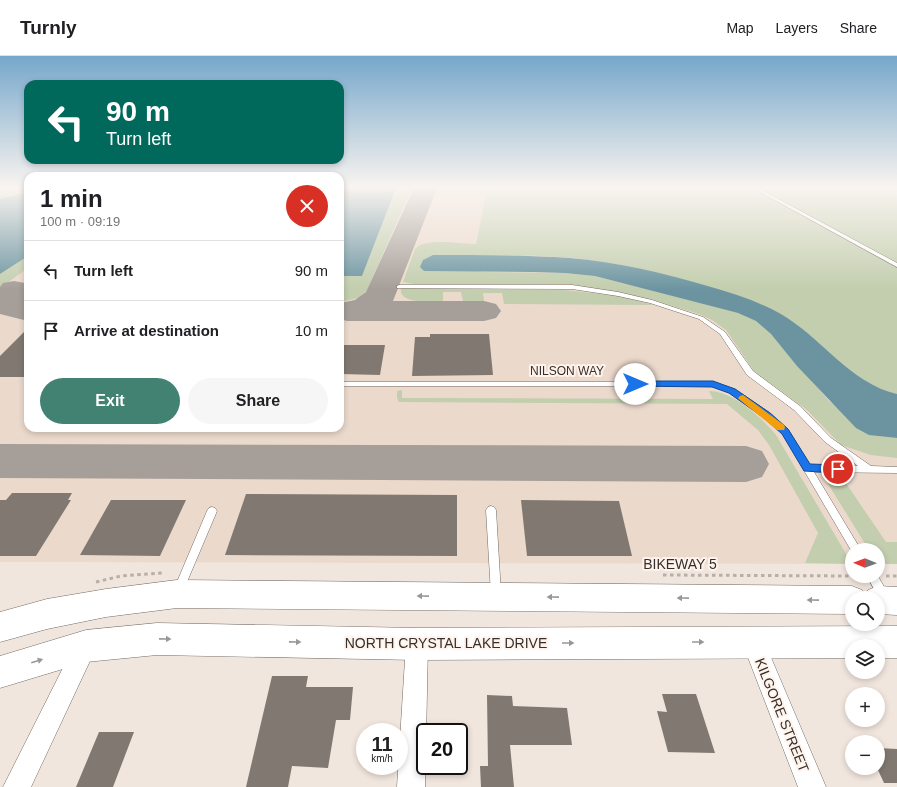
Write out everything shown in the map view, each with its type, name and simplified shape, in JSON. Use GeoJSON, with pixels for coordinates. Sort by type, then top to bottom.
{"type":"FeatureCollection","features":[{"type":"Feature","properties":{"kind":"main road"},"geometry":{"type":"LineString","coordinates":[[0,626],[47,614],[106,603],[177,594],[845,600]]}},
{"type":"Feature","properties":{"kind":"main road","name":"NORTH CRYSTAL LAKE DRIVE"},"geometry":{"type":"LineString","coordinates":[[0,672],[86,646],[157,639],[417,644],[897,642]]}},
{"type":"Feature","properties":{"kind":"street","name":"KILGORE STREET"},"geometry":{"type":"LineString","coordinates":[[753,642],[812,787]]}},
{"type":"Feature","properties":{"kind":"street"},"geometry":{"type":"LineString","coordinates":[[411,787],[417,644]]}},
{"type":"Feature","properties":{"kind":"street"},"geometry":{"type":"LineString","coordinates":[[18,784],[86,646]]}},
{"type":"Feature","properties":{"kind":"lane"},"geometry":{"type":"LineString","coordinates":[[818,222],[897,265]]}},
{"type":"Feature","properties":{"kind":"lane"},"geometry":{"type":"LineString","coordinates":[[399,287],[572,287],[618,294],[652,302],[701,318],[723,333],[750,373],[797,408],[828,440],[869,469]]}},
{"type":"Feature","properties":{"kind":"lane","name":"NILSON WAY"},"geometry":{"type":"LineString","coordinates":[[344,384],[713,384],[732,391],[767,415],[785,431],[852,543]]}},
{"type":"Feature","properties":{"kind":"lane"},"geometry":{"type":"LineString","coordinates":[[807,468],[897,470]]}},
{"type":"Feature","properties":{"kind":"lane"},"geometry":{"type":"LineString","coordinates":[[491,510],[496,596]]}},
{"type":"Feature","properties":{"kind":"lane"},"geometry":{"type":"LineString","coordinates":[[177,594],[212,511]]}},
{"type":"Feature","properties":{"kind":"lane"},"geometry":{"type":"LineString","coordinates":[[880,583],[890,591]]}},
{"type":"Feature","properties":{"kind":"path","name":"BIKEWAY 5"},"geometry":{"type":"LineString","coordinates":[[660,575],[845,576]]}},
{"type":"Feature","properties":{"kind":"shaded area"},"geometry":{"type":"Polygon","coordinates":[[[0,222],[24,222],[24,432],[344,432],[344,222],[897,222],[897,564],[885,564],[885,543],[845,543],[845,564],[0,562],[0,222]]]}},
{"type":"Feature","properties":{"kind":"green space"},"geometry":{"type":"Polygon","coordinates":[[[383,222],[397,222],[367,290],[359,298],[344,301],[344,276],[362,276],[383,222]]]}},
{"type":"Feature","properties":{"kind":"green space"},"geometry":{"type":"Polygon","coordinates":[[[480,222],[815,222],[897,267],[897,394],[880,388],[850,370],[796,324],[781,314],[771,308],[737,296],[638,269],[597,261],[574,258],[503,255],[433,255],[483,272],[565,273],[595,276],[738,313],[756,321],[771,334],[829,401],[879,436],[897,438],[897,458],[871,455],[841,445],[807,410],[754,371],[726,330],[712,320],[699,314],[656,301],[622,293],[567,284],[414,284],[403,282],[415,249],[420,245],[435,242],[476,244],[480,222]]]}},
{"type":"Feature","properties":{"kind":"green space"},"geometry":{"type":"Polygon","coordinates":[[[821,222],[897,222],[897,263],[821,222]]]}},
{"type":"Feature","properties":{"kind":"green space"},"geometry":{"type":"Polygon","coordinates":[[[24,259],[24,271],[0,288],[0,274],[24,259]]]}},
{"type":"Feature","properties":{"kind":"green space"},"geometry":{"type":"Polygon","coordinates":[[[401,288],[564,290],[621,296],[654,305],[504,304],[502,293],[483,293],[484,301],[463,301],[461,292],[443,292],[443,301],[417,301],[410,300],[405,297],[401,288]]]}},
{"type":"Feature","properties":{"kind":"green space"},"geometry":{"type":"Polygon","coordinates":[[[402,390],[402,398],[713,399],[709,391],[728,395],[755,414],[776,435],[845,552],[845,564],[805,563],[818,533],[769,445],[758,430],[727,404],[399,402],[397,398],[397,391],[402,390]]]}},
{"type":"Feature","properties":{"kind":"green space"},"geometry":{"type":"Polygon","coordinates":[[[839,473],[886,542],[897,542],[897,564],[885,564],[885,543],[865,543],[825,479],[829,475],[839,473]]]}},
{"type":"Feature","properties":{"kind":"water"},"geometry":{"type":"Polygon","coordinates":[[[0,222],[24,222],[24,259],[0,274],[0,222]]]}},
{"type":"Feature","properties":{"kind":"water"},"geometry":{"type":"Polygon","coordinates":[[[344,222],[383,222],[362,276],[344,276],[344,222]]]}},
{"type":"Feature","properties":{"kind":"water"},"geometry":{"type":"Polygon","coordinates":[[[433,255],[535,256],[605,262],[676,277],[729,292],[756,302],[781,314],[796,324],[850,370],[865,380],[880,388],[897,394],[897,438],[869,435],[856,428],[797,366],[771,334],[756,321],[738,313],[595,276],[533,272],[424,271],[420,267],[423,260],[433,255]]]}},
{"type":"Feature","properties":{"kind":"building"},"geometry":{"type":"Polygon","coordinates":[[[24,332],[24,377],[0,377],[0,356],[24,332]]]}},
{"type":"Feature","properties":{"kind":"building"},"geometry":{"type":"Polygon","coordinates":[[[430,334],[489,334],[493,375],[412,376],[415,337],[430,337],[430,334]]]}},
{"type":"Feature","properties":{"kind":"building"},"geometry":{"type":"Polygon","coordinates":[[[344,345],[385,345],[380,375],[344,374],[344,345]]]}},
{"type":"Feature","properties":{"kind":"building"},"geometry":{"type":"Polygon","coordinates":[[[12,493],[72,493],[68,500],[71,500],[36,556],[0,556],[0,500],[6,500],[12,493]]]}},
{"type":"Feature","properties":{"kind":"building"},"geometry":{"type":"Polygon","coordinates":[[[246,494],[457,495],[457,556],[225,555],[246,494]]]}},
{"type":"Feature","properties":{"kind":"building"},"geometry":{"type":"Polygon","coordinates":[[[111,500],[186,500],[160,556],[80,555],[111,500]]]}},
{"type":"Feature","properties":{"kind":"building"},"geometry":{"type":"Polygon","coordinates":[[[521,500],[619,501],[632,556],[527,556],[521,500]]]}},
{"type":"Feature","properties":{"kind":"building"},"geometry":{"type":"Polygon","coordinates":[[[272,676],[308,676],[306,687],[353,687],[350,720],[336,720],[328,768],[292,766],[288,787],[246,787],[272,676]]]}},
{"type":"Feature","properties":{"kind":"building"},"geometry":{"type":"Polygon","coordinates":[[[662,694],[696,694],[715,753],[668,752],[657,711],[667,712],[662,694]]]}},
{"type":"Feature","properties":{"kind":"building"},"geometry":{"type":"Polygon","coordinates":[[[487,695],[512,696],[513,706],[567,708],[572,745],[510,745],[514,787],[481,787],[480,766],[488,766],[487,695]]]}},
{"type":"Feature","properties":{"kind":"building"},"geometry":{"type":"Polygon","coordinates":[[[99,732],[134,732],[113,787],[76,787],[99,732]]]}},
{"type":"Feature","properties":{"kind":"building"},"geometry":{"type":"Polygon","coordinates":[[[885,748],[897,749],[897,783],[884,783],[880,775],[885,775],[885,748]]]}},
{"type":"Feature","properties":{"kind":"taxiway"},"geometry":{"type":"LineString","coordinates":[[350,311],[366,307],[380,297],[411,222]]}},
{"type":"Feature","properties":{"kind":"taxiway"},"geometry":{"type":"LineString","coordinates":[[14,290],[8,299],[7,306],[24,310]]}},
{"type":"Feature","properties":{"kind":"taxiway"},"geometry":{"type":"LineString","coordinates":[[350,311],[484,311]]}},
{"type":"Feature","properties":{"kind":"taxiway"},"geometry":{"type":"LineString","coordinates":[[0,461],[746,464]]}},
{"type":"Feature","properties":{"kind":"slow traffic"},"geometry":{"type":"LineString","coordinates":[[743,398],[767,415],[780,427]]}},
{"type":"Feature","properties":{"kind":"route"},"geometry":{"type":"LineString","coordinates":[[635,384],[713,384],[732,391],[767,415],[785,431],[807,468],[838,469]]}}]}
